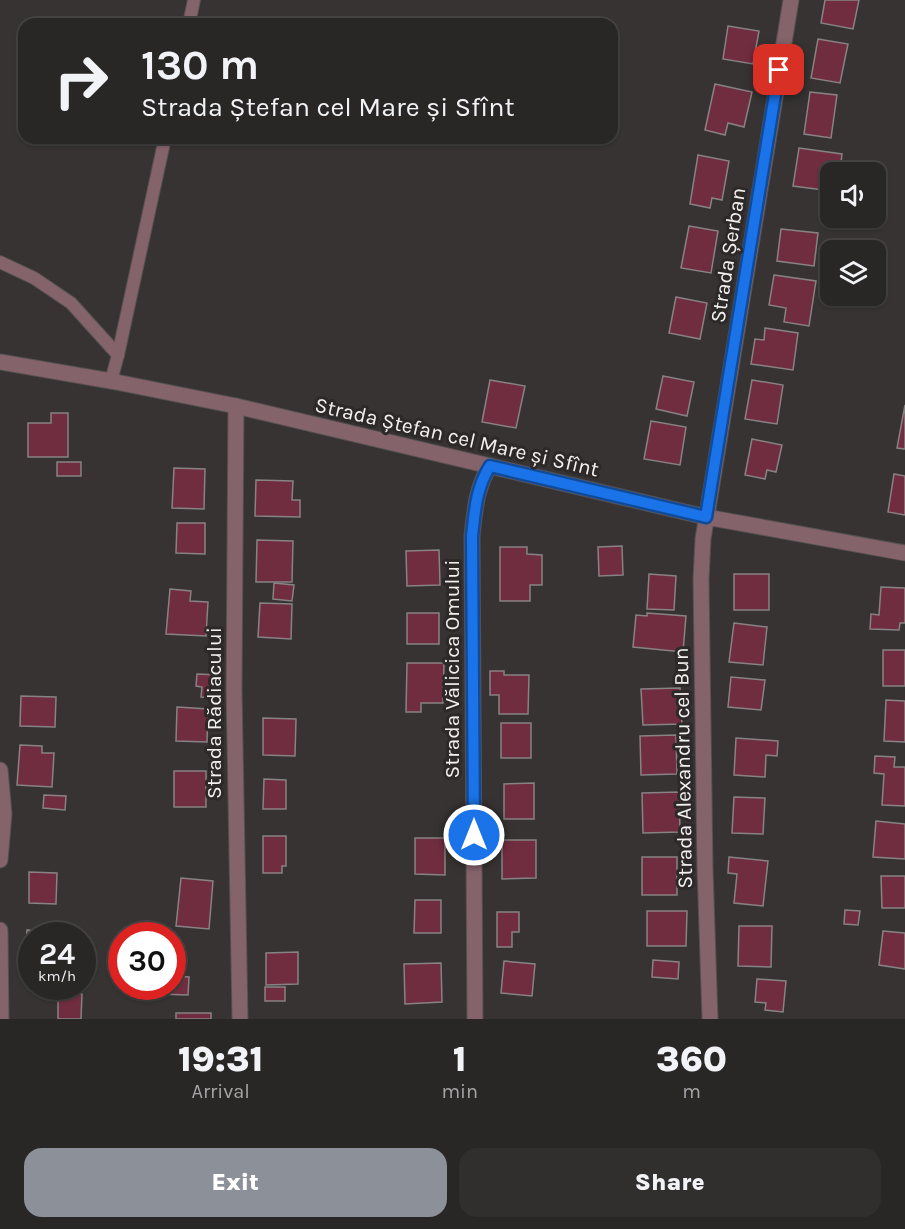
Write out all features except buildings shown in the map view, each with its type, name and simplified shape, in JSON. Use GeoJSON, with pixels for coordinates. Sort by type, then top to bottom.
{"type":"FeatureCollection","features":[{"type":"Feature","properties":{"kind":"street","name":"Strada Șerban"},"geometry":{"type":"LineString","coordinates":[[706,517],[791,0]]}},
{"type":"Feature","properties":{"kind":"street","name":"Strada Ștefan cel Mare și Sfînt"},"geometry":{"type":"LineString","coordinates":[[0,362],[236,406],[706,517],[905,553]]}},
{"type":"Feature","properties":{"kind":"street","name":"Strada Rădiacului"},"geometry":{"type":"LineString","coordinates":[[236,406],[234,689],[240,1019]]}},
{"type":"Feature","properties":{"kind":"street","name":"Strada Vălicica Omului"},"geometry":{"type":"LineString","coordinates":[[475,1019],[472,536],[476,496],[481,480],[490,466]]}},
{"type":"Feature","properties":{"kind":"street","name":"Strada Alexandru cel Bun"},"geometry":{"type":"LineString","coordinates":[[706,517],[701,579],[705,868],[710,1019]]}},
{"type":"Feature","properties":{"kind":"street"},"geometry":{"type":"LineString","coordinates":[[0,770],[4,814],[0,860]]}},
{"type":"Feature","properties":{"kind":"street"},"geometry":{"type":"LineString","coordinates":[[0,930],[2,1019]]}},
{"type":"Feature","properties":{"kind":"lane"},"geometry":{"type":"LineString","coordinates":[[190,18],[194,0]]}},
{"type":"Feature","properties":{"kind":"lane"},"geometry":{"type":"LineString","coordinates":[[111,381],[164,144]]}},
{"type":"Feature","properties":{"kind":"lane"},"geometry":{"type":"LineString","coordinates":[[0,262],[34,278],[70,303],[118,355]]}},
{"type":"Feature","properties":{"kind":"route"},"geometry":{"type":"LineString","coordinates":[[474,835],[472,536],[476,496],[481,480],[490,466],[706,517],[779,70]]}}]}
